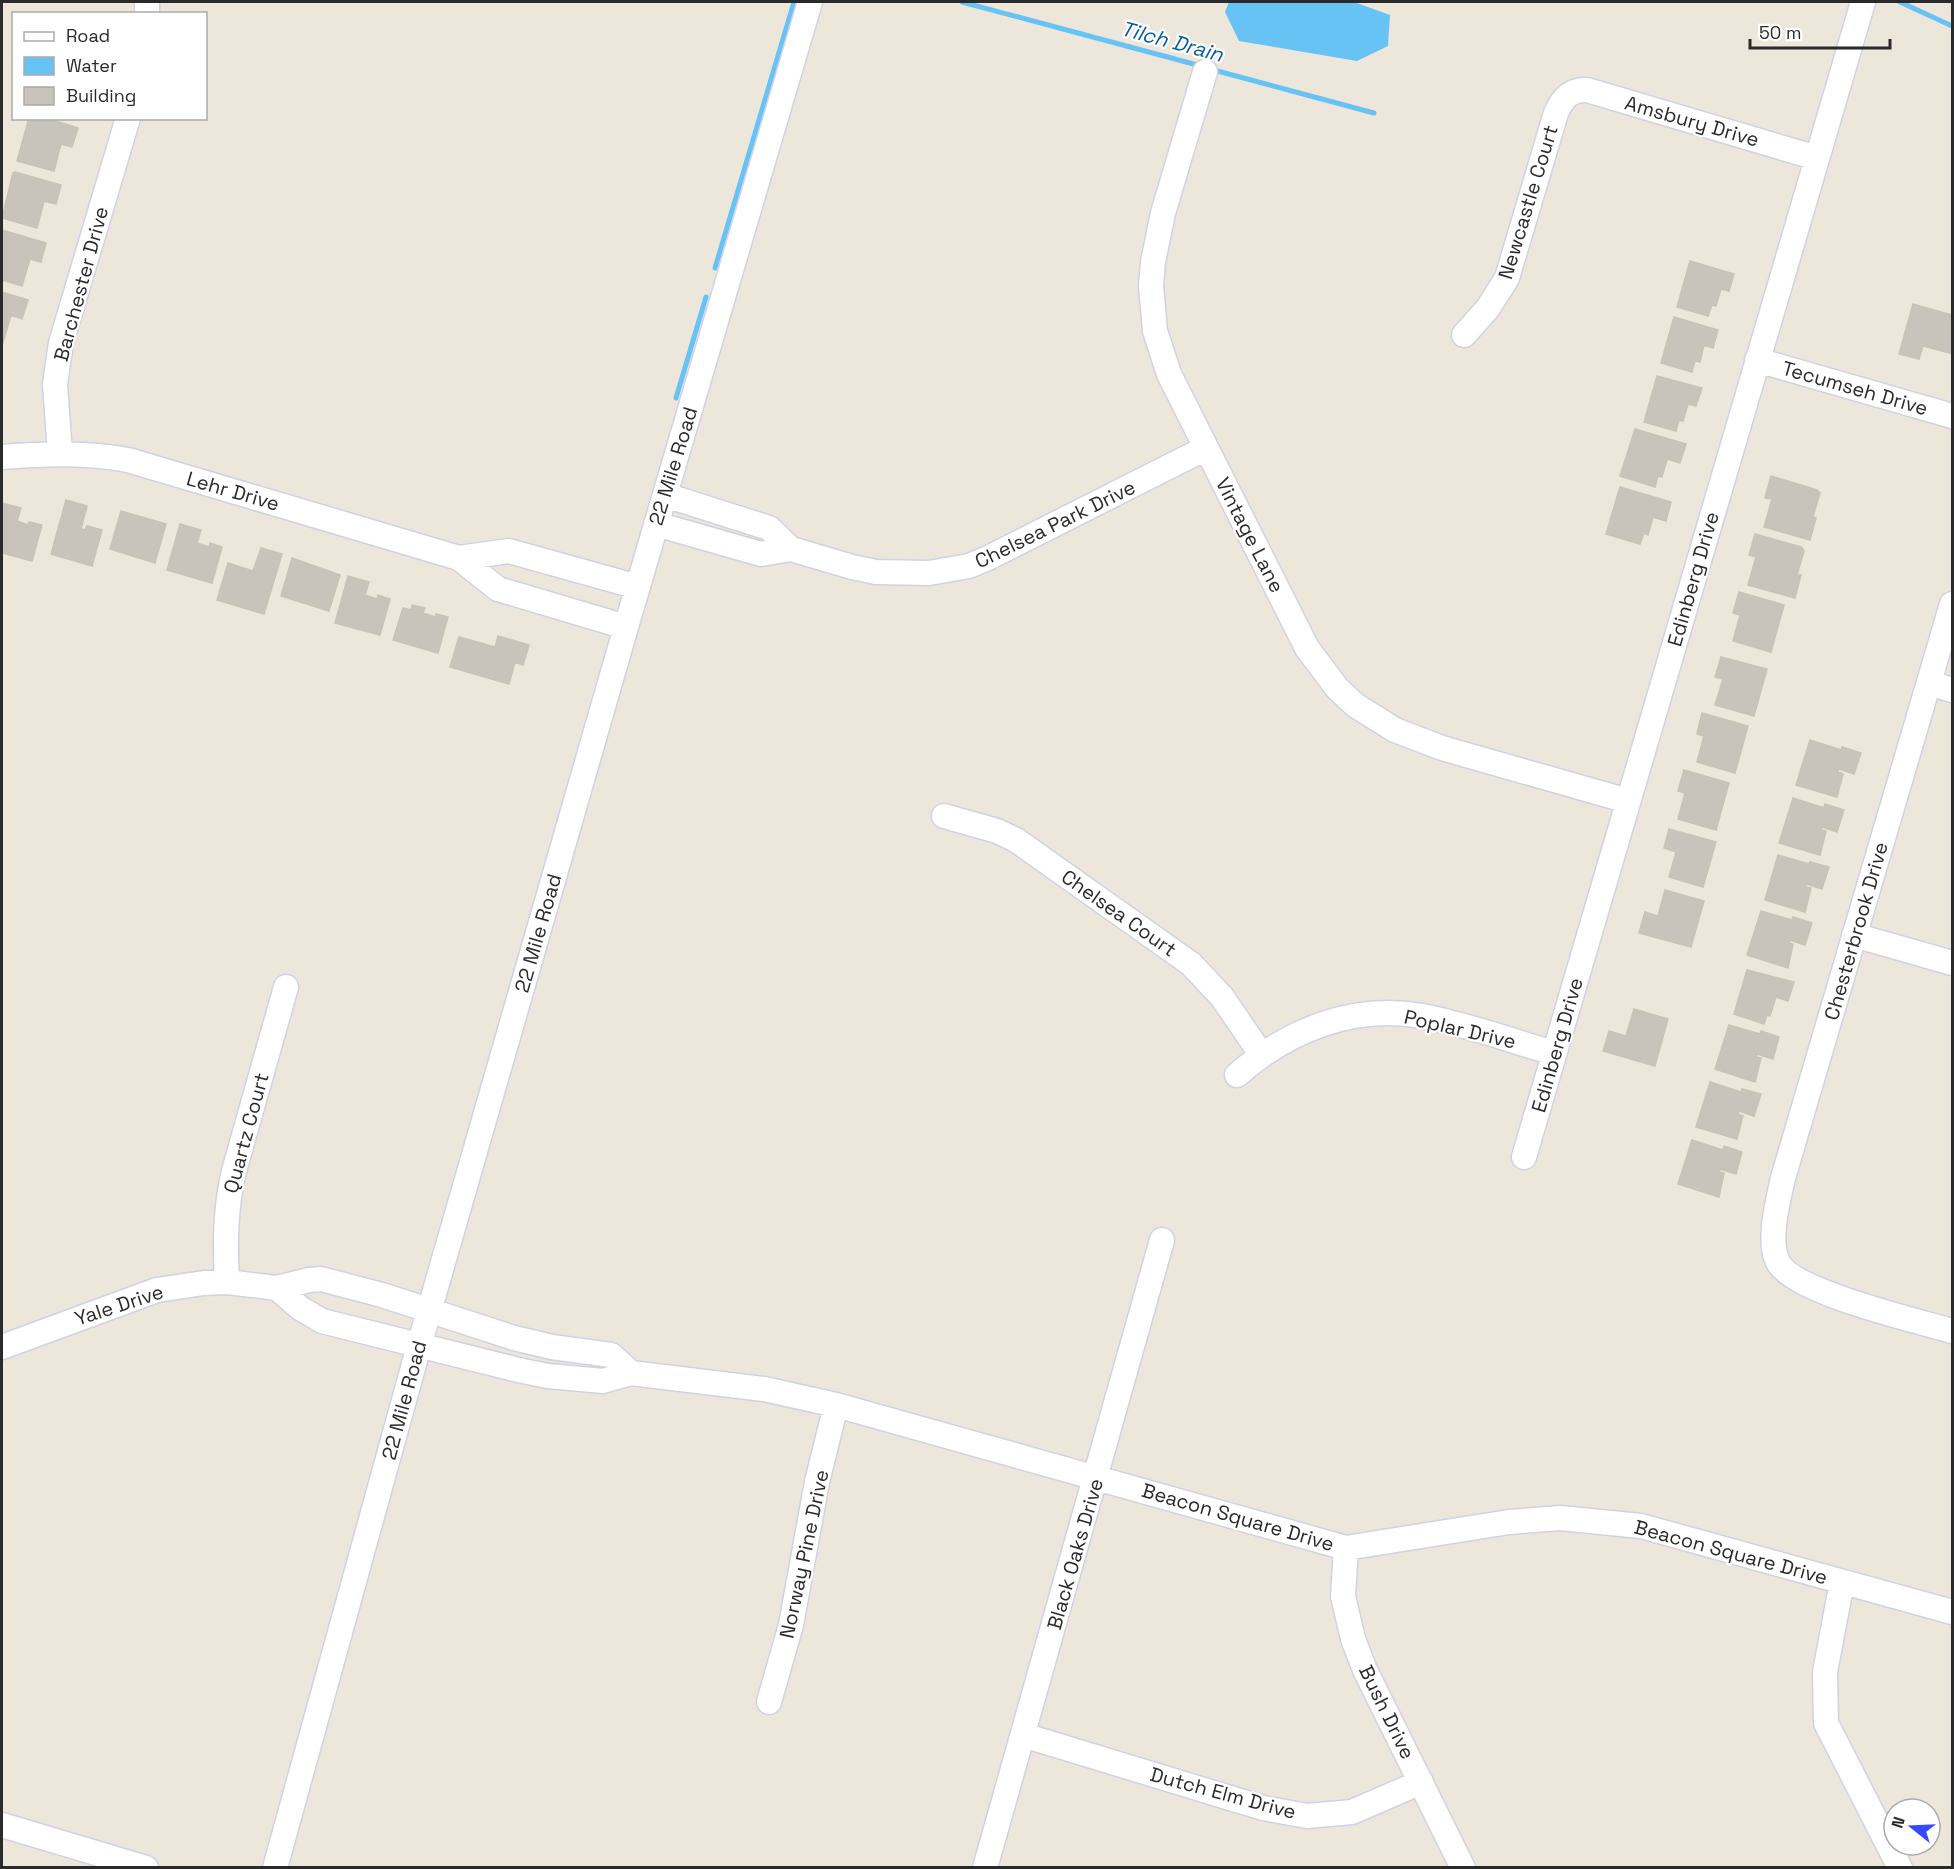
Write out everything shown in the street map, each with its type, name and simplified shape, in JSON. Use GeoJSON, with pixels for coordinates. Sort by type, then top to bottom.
{"type":"FeatureCollection","features":[{"type":"Feature","properties":{"kind":"street","name":"22 Mile Road"},"geometry":{"type":"LineString","coordinates":[[275,1868],[419,1346],[626,627],[810,2]]}},
{"type":"Feature","properties":{"kind":"street","name":"Edinberg Drive"},"geometry":{"type":"LineString","coordinates":[[1524,1157],[1863,2]]}},
{"type":"Feature","properties":{"kind":"street","name":"Vintage Lane"},"geometry":{"type":"LineString","coordinates":[[1205,72],[1163,213],[1153,262],[1151,286],[1155,331],[1169,374],[1307,648],[1337,688],[1355,705],[1395,730],[1415,739],[1628,801]]}},
{"type":"Feature","properties":{"kind":"street","name":"Amsbury Drive"},"geometry":{"type":"LineString","coordinates":[[1568,94],[1578,90],[1587,90],[1817,158]]}},
{"type":"Feature","properties":{"kind":"street","name":"Newcastle Court"},"geometry":{"type":"LineString","coordinates":[[1464,335],[1488,308],[1507,278],[1556,113],[1568,94]]}},
{"type":"Feature","properties":{"kind":"street","name":"Barchester Drive"},"geometry":{"type":"LineString","coordinates":[[60,453],[56,409],[58,361],[127,120]]}},
{"type":"Feature","properties":{"kind":"street","name":"Tecumseh Drive"},"geometry":{"type":"LineString","coordinates":[[1757,360],[1953,416]]}},
{"type":"Feature","properties":{"kind":"street","name":"Chelsea Park Drive"},"geometry":{"type":"LineString","coordinates":[[656,524],[760,554],[791,549],[876,572],[929,573],[969,566],[988,558],[1206,448]]}},
{"type":"Feature","properties":{"kind":"street","name":"Lehr Drive"},"geometry":{"type":"LineString","coordinates":[[2,457],[60,453],[128,460],[459,558],[498,589],[626,627]]}},
{"type":"Feature","properties":{"kind":"street","name":"Chelsea Park Drive"},"geometry":{"type":"LineString","coordinates":[[665,495],[769,528],[791,549]]}},
{"type":"Feature","properties":{"kind":"street","name":"Lehr Drive"},"geometry":{"type":"LineString","coordinates":[[459,558],[509,551],[638,587]]}},
{"type":"Feature","properties":{"kind":"street","name":"Chesterbrook Drive"},"geometry":{"type":"LineString","coordinates":[[1953,604],[1783,1179],[1774,1246],[1777,1261],[1785,1272],[1798,1280],[1829,1294],[1953,1331]]}},
{"type":"Feature","properties":{"kind":"street"},"geometry":{"type":"LineString","coordinates":[[1929,683],[1953,690]]}},
{"type":"Feature","properties":{"kind":"street","name":"Chelsea Court"},"geometry":{"type":"LineString","coordinates":[[944,816],[998,831],[1016,840],[1168,946],[1209,981],[1262,1054]]}},
{"type":"Feature","properties":{"kind":"street"},"geometry":{"type":"LineString","coordinates":[[1854,934],[1953,963]]}},
{"type":"Feature","properties":{"kind":"street","name":"Quartz Court"},"geometry":{"type":"LineString","coordinates":[[227,1282],[225,1223],[228,1198],[286,987]]}},
{"type":"Feature","properties":{"kind":"street","name":"Poplar Drive"},"geometry":{"type":"LineString","coordinates":[[1236,1075],[1262,1054],[1303,1031],[1324,1023],[1370,1014],[1421,1016],[1554,1053]]}},
{"type":"Feature","properties":{"kind":"street","name":"Black Oaks Drive"},"geometry":{"type":"LineString","coordinates":[[985,1868],[1162,1240]]}},
{"type":"Feature","properties":{"kind":"street","name":"Yale Drive"},"geometry":{"type":"LineString","coordinates":[[2,1347],[157,1290],[204,1283],[227,1282],[277,1288],[309,1280],[327,1280],[382,1295],[429,1312]]}},
{"type":"Feature","properties":{"kind":"street"},"geometry":{"type":"LineString","coordinates":[[277,1288],[300,1308],[322,1321],[419,1346]]}},
{"type":"Feature","properties":{"kind":"street"},"geometry":{"type":"LineString","coordinates":[[429,1312],[522,1341],[611,1355],[631,1373]]}},
{"type":"Feature","properties":{"kind":"street","name":"Beacon Square Drive"},"geometry":{"type":"LineString","coordinates":[[419,1346],[548,1376],[603,1381],[631,1373],[764,1389],[836,1405],[1346,1548],[1509,1522],[1560,1518],[1641,1526],[1953,1612]]}},
{"type":"Feature","properties":{"kind":"street","name":"Norway Pine Drive"},"geometry":{"type":"LineString","coordinates":[[769,1702],[791,1625],[817,1482],[836,1405]]}},
{"type":"Feature","properties":{"kind":"street","name":"Bush Drive"},"geometry":{"type":"LineString","coordinates":[[1346,1548],[1343,1596],[1353,1638],[1365,1670],[1463,1868]]}},
{"type":"Feature","properties":{"kind":"street"},"geometry":{"type":"LineString","coordinates":[[1842,1582],[1825,1672],[1826,1723],[1900,1868]]}},
{"type":"Feature","properties":{"kind":"street","name":"Dutch Elm Drive"},"geometry":{"type":"LineString","coordinates":[[1023,1735],[1263,1808],[1307,1816],[1352,1812],[1421,1782]]}},
{"type":"Feature","properties":{"kind":"street"},"geometry":{"type":"LineString","coordinates":[[2,1825],[146,1868]]}},
{"type":"Feature","properties":{"kind":"water"},"geometry":{"type":"Polygon","coordinates":[[[1229,2],[1354,2],[1390,15],[1388,46],[1357,61],[1239,41],[1225,12],[1229,2]]]}},
{"type":"Feature","properties":{"kind":"building"},"geometry":{"type":"Polygon","coordinates":[[[28,120],[52,120],[78,128],[72,147],[61,144],[54,171],[17,161],[28,120]]]}},
{"type":"Feature","properties":{"kind":"building"},"geometry":{"type":"Polygon","coordinates":[[[15,172],[61,185],[56,204],[44,201],[37,228],[2,218],[15,172]]]}},
{"type":"Feature","properties":{"kind":"building"},"geometry":{"type":"Polygon","coordinates":[[[2,230],[46,243],[41,262],[30,259],[22,286],[2,280],[2,230]]]}},
{"type":"Feature","properties":{"kind":"building"},"geometry":{"type":"Polygon","coordinates":[[[1690,261],[1734,274],[1729,291],[1721,289],[1716,306],[1712,305],[1708,316],[1677,307],[1690,261]]]}},
{"type":"Feature","properties":{"kind":"building"},"geometry":{"type":"Polygon","coordinates":[[[2,292],[28,300],[22,319],[11,315],[3,343],[2,342],[2,292]]]}},
{"type":"Feature","properties":{"kind":"building"},"geometry":{"type":"Polygon","coordinates":[[[1913,304],[1952,315],[1950,353],[1923,346],[1919,359],[1899,354],[1913,304]]]}},
{"type":"Feature","properties":{"kind":"building"},"geometry":{"type":"Polygon","coordinates":[[[1674,317],[1718,330],[1713,348],[1704,345],[1700,362],[1695,361],[1692,372],[1661,363],[1674,317]]]}},
{"type":"Feature","properties":{"kind":"building"},"geometry":{"type":"Polygon","coordinates":[[[1657,376],[1702,388],[1696,406],[1688,404],[1683,421],[1679,420],[1676,431],[1644,422],[1657,376]]]}},
{"type":"Feature","properties":{"kind":"building"},"geometry":{"type":"Polygon","coordinates":[[[1635,429],[1686,444],[1680,463],[1667,459],[1662,477],[1658,476],[1655,487],[1620,476],[1635,429]]]}},
{"type":"Feature","properties":{"kind":"building"},"geometry":{"type":"Polygon","coordinates":[[[1771,476],[1817,490],[1820,493],[1813,517],[1816,518],[1810,540],[1764,527],[1772,499],[1765,498],[1771,476]]]}},
{"type":"Feature","properties":{"kind":"building"},"geometry":{"type":"Polygon","coordinates":[[[1620,487],[1671,502],[1666,521],[1653,517],[1648,535],[1644,533],[1640,544],[1606,534],[1620,487]]]}},
{"type":"Feature","properties":{"kind":"building"},"geometry":{"type":"Polygon","coordinates":[[[66,500],[87,506],[81,529],[85,530],[87,526],[102,530],[92,566],[51,554],[66,500]]]}},
{"type":"Feature","properties":{"kind":"building"},"geometry":{"type":"Polygon","coordinates":[[[2,503],[21,508],[17,521],[28,525],[29,522],[42,525],[32,561],[2,553],[2,503]]]}},
{"type":"Feature","properties":{"kind":"building"},"geometry":{"type":"Polygon","coordinates":[[[121,511],[166,524],[155,563],[110,549],[121,511]]]}},
{"type":"Feature","properties":{"kind":"building"},"geometry":{"type":"Polygon","coordinates":[[[180,524],[201,530],[197,543],[209,547],[210,543],[222,547],[212,583],[167,570],[180,524]]]}},
{"type":"Feature","properties":{"kind":"building"},"geometry":{"type":"Polygon","coordinates":[[[1755,534],[1801,547],[1804,551],[1797,575],[1801,575],[1795,598],[1748,585],[1756,557],[1749,555],[1755,534]]]}},
{"type":"Feature","properties":{"kind":"building"},"geometry":{"type":"Polygon","coordinates":[[[261,548],[282,554],[264,614],[217,600],[228,563],[253,571],[261,548]]]}},
{"type":"Feature","properties":{"kind":"building"},"geometry":{"type":"Polygon","coordinates":[[[292,558],[340,575],[329,611],[281,596],[292,558]]]}},
{"type":"Feature","properties":{"kind":"building"},"geometry":{"type":"Polygon","coordinates":[[[348,576],[369,582],[365,595],[377,599],[378,595],[390,599],[380,635],[335,623],[348,576]]]}},
{"type":"Feature","properties":{"kind":"building"},"geometry":{"type":"Polygon","coordinates":[[[1739,592],[1784,605],[1771,652],[1733,641],[1740,615],[1733,613],[1739,592]]]}},
{"type":"Feature","properties":{"kind":"building"},"geometry":{"type":"Polygon","coordinates":[[[412,605],[425,608],[423,613],[435,617],[436,614],[448,617],[438,653],[393,640],[403,608],[411,610],[412,605]]]}},
{"type":"Feature","properties":{"kind":"building"},"geometry":{"type":"Polygon","coordinates":[[[498,636],[529,645],[523,665],[515,662],[509,684],[450,667],[459,637],[495,647],[498,636]]]}},
{"type":"Feature","properties":{"kind":"building"},"geometry":{"type":"Polygon","coordinates":[[[1721,657],[1767,669],[1754,716],[1715,705],[1723,679],[1715,677],[1721,657]]]}},
{"type":"Feature","properties":{"kind":"building"},"geometry":{"type":"Polygon","coordinates":[[[1702,713],[1748,726],[1735,773],[1697,762],[1704,736],[1697,734],[1702,713]]]}},
{"type":"Feature","properties":{"kind":"building"},"geometry":{"type":"Polygon","coordinates":[[[1810,740],[1841,750],[1842,747],[1861,753],[1854,774],[1839,769],[1838,772],[1843,774],[1837,797],[1796,785],[1810,740]]]}},
{"type":"Feature","properties":{"kind":"building"},"geometry":{"type":"Polygon","coordinates":[[[1684,770],[1729,783],[1716,830],[1678,819],[1685,793],[1678,791],[1684,770]]]}},
{"type":"Feature","properties":{"kind":"building"},"geometry":{"type":"Polygon","coordinates":[[[1793,798],[1824,808],[1825,804],[1844,810],[1837,832],[1822,827],[1821,830],[1826,831],[1820,855],[1779,843],[1793,798]]]}},
{"type":"Feature","properties":{"kind":"building"},"geometry":{"type":"Polygon","coordinates":[[[1669,829],[1716,842],[1703,887],[1669,877],[1676,852],[1664,848],[1669,829]]]}},
{"type":"Feature","properties":{"kind":"building"},"geometry":{"type":"Polygon","coordinates":[[[1778,855],[1829,867],[1822,889],[1807,884],[1806,887],[1811,888],[1805,912],[1765,900],[1778,855]]]}},
{"type":"Feature","properties":{"kind":"building"},"geometry":{"type":"Polygon","coordinates":[[[1665,890],[1704,901],[1691,947],[1639,933],[1645,912],[1658,916],[1665,890]]]}},
{"type":"Feature","properties":{"kind":"building"},"geometry":{"type":"Polygon","coordinates":[[[1761,911],[1812,923],[1805,945],[1790,940],[1789,943],[1793,944],[1788,968],[1747,955],[1761,911]]]}},
{"type":"Feature","properties":{"kind":"building"},"geometry":{"type":"Polygon","coordinates":[[[1747,970],[1794,982],[1788,1001],[1776,997],[1770,1016],[1767,1015],[1764,1024],[1734,1014],[1747,970]]]}},
{"type":"Feature","properties":{"kind":"building"},"geometry":{"type":"Polygon","coordinates":[[[1634,1009],[1668,1019],[1655,1066],[1603,1051],[1609,1031],[1626,1036],[1634,1009]]]}},
{"type":"Feature","properties":{"kind":"building"},"geometry":{"type":"Polygon","coordinates":[[[1729,1025],[1779,1037],[1773,1059],[1757,1054],[1756,1057],[1761,1058],[1755,1082],[1715,1069],[1729,1025]]]}},
{"type":"Feature","properties":{"kind":"building"},"geometry":{"type":"Polygon","coordinates":[[[1710,1082],[1741,1092],[1742,1089],[1761,1094],[1754,1116],[1739,1111],[1738,1114],[1743,1116],[1737,1139],[1696,1127],[1710,1082]]]}},
{"type":"Feature","properties":{"kind":"building"},"geometry":{"type":"Polygon","coordinates":[[[1692,1140],[1723,1150],[1724,1146],[1742,1152],[1736,1174],[1720,1169],[1719,1172],[1724,1173],[1719,1197],[1678,1184],[1692,1140]]]}},
{"type":"Feature","properties":{"kind":"waterway","name":"Tilch Drain"},"geometry":{"type":"LineString","coordinates":[[715,268],[794,2]]}},
{"type":"Feature","properties":{"kind":"waterway","name":"Tilch Drain"},"geometry":{"type":"LineString","coordinates":[[962,2],[1201,66]]}},
{"type":"Feature","properties":{"kind":"waterway"},"geometry":{"type":"LineString","coordinates":[[1900,2],[1952,26]]}},
{"type":"Feature","properties":{"kind":"waterway","name":"Tilch Drain"},"geometry":{"type":"LineString","coordinates":[[1210,69],[1374,113]]}},
{"type":"Feature","properties":{"kind":"waterway","name":"Tilch Drain"},"geometry":{"type":"LineString","coordinates":[[676,398],[706,297]]}}]}
